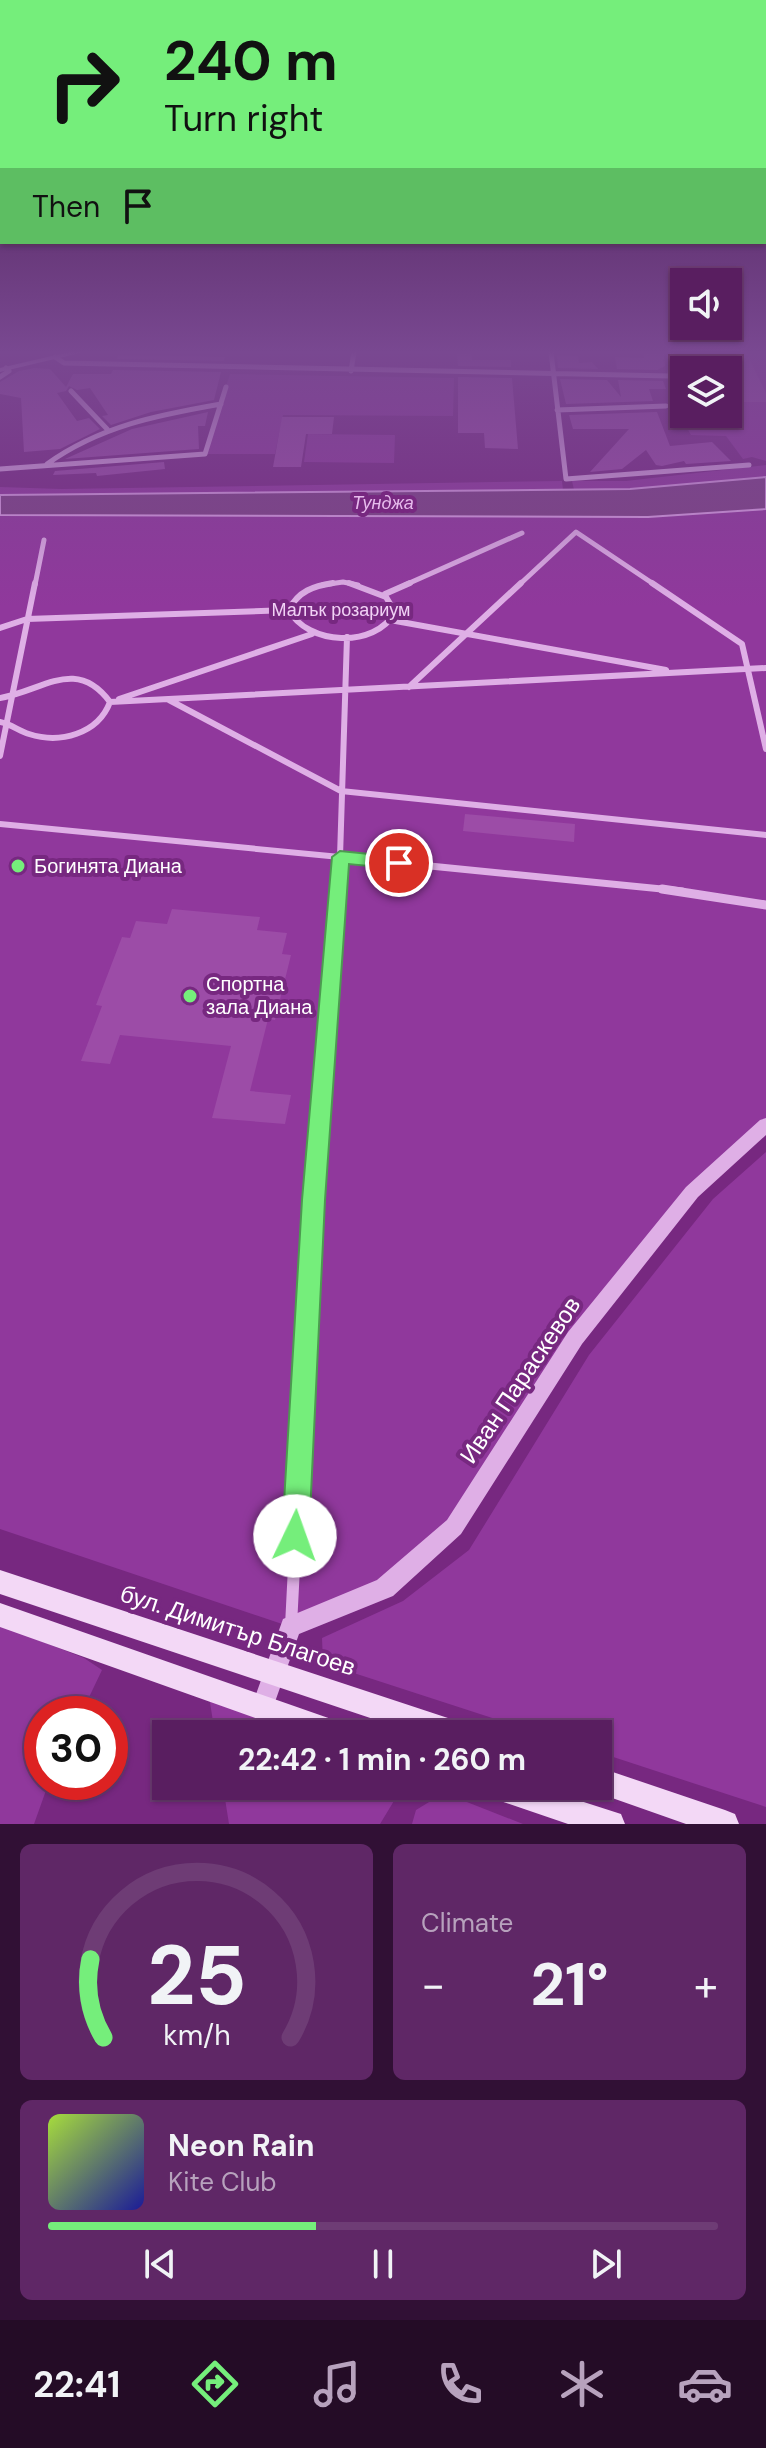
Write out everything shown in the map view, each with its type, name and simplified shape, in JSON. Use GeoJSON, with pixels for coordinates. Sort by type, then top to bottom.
{"type":"FeatureCollection","features":[{"type":"Feature","properties":{"kind":"main road","name":"бул. Димитър Благоев"},"geometry":{"type":"LineString","coordinates":[[0,1582],[414,1720]]}},
{"type":"Feature","properties":{"kind":"main road"},"geometry":{"type":"LineString","coordinates":[[0,1615],[297,1720]]}},
{"type":"Feature","properties":{"kind":"main road"},"geometry":{"type":"LineString","coordinates":[[612,1785],[725,1824]]}},
{"type":"Feature","properties":{"kind":"main road"},"geometry":{"type":"LineString","coordinates":[[536,1800],[607,1823]]}},
{"type":"Feature","properties":{"kind":"street"},"geometry":{"type":"LineString","coordinates":[[46,465],[66,449],[90,437]]}},
{"type":"Feature","properties":{"kind":"street"},"geometry":{"type":"LineString","coordinates":[[0,469],[205,454],[210,437]]}},
{"type":"Feature","properties":{"kind":"street"},"geometry":{"type":"LineString","coordinates":[[561,437],[566,479],[749,465]]}},
{"type":"Feature","properties":{"kind":"street"},"geometry":{"type":"LineString","coordinates":[[409,687],[576,532],[742,644],[766,749]]}},
{"type":"Feature","properties":{"kind":"street"},"geometry":{"type":"LineString","coordinates":[[385,594],[522,533]]}},
{"type":"Feature","properties":{"kind":"street"},"geometry":{"type":"LineString","coordinates":[[0,756],[3,722],[44,540]]}},
{"type":"Feature","properties":{"kind":"street"},"geometry":{"type":"LineString","coordinates":[[3,722],[31,735],[66,736],[99,722],[110,702],[313,633],[347,637],[380,628],[390,620],[394,611],[392,602],[385,594],[359,584],[327,583],[300,594],[289,610]]}},
{"type":"Feature","properties":{"kind":"street"},"geometry":{"type":"LineString","coordinates":[[0,628],[27,619],[289,610]]}},
{"type":"Feature","properties":{"kind":"street"},"geometry":{"type":"LineString","coordinates":[[289,610],[292,619],[313,633]]}},
{"type":"Feature","properties":{"kind":"street"},"geometry":{"type":"LineString","coordinates":[[390,620],[680,672]]}},
{"type":"Feature","properties":{"kind":"street"},"geometry":{"type":"LineString","coordinates":[[262,1708],[291,1627],[313,1200],[340,857],[347,637]]}},
{"type":"Feature","properties":{"kind":"street"},"geometry":{"type":"LineString","coordinates":[[110,702],[766,668]]}},
{"type":"Feature","properties":{"kind":"street"},"geometry":{"type":"LineString","coordinates":[[0,698],[11,697],[39,683],[68,679],[98,686],[110,702]]}},
{"type":"Feature","properties":{"kind":"street"},"geometry":{"type":"LineString","coordinates":[[168,700],[341,791],[766,835]]}},
{"type":"Feature","properties":{"kind":"street"},"geometry":{"type":"LineString","coordinates":[[0,824],[694,892],[766,905]]}},
{"type":"Feature","properties":{"kind":"street","name":"Иван Параскевов"},"geometry":{"type":"LineString","coordinates":[[291,1627],[385,1588],[454,1527],[575,1338],[692,1192],[766,1125]]}},
{"type":"Feature","properties":{"kind":"green space"},"geometry":{"type":"Polygon","coordinates":[[[210,437],[278,437],[275,454],[205,454],[210,437]]]}},
{"type":"Feature","properties":{"kind":"green space"},"geometry":{"type":"Polygon","coordinates":[[[308,437],[395,437],[394,463],[304,462],[308,437]]]}},
{"type":"Feature","properties":{"kind":"green space"},"geometry":{"type":"Polygon","coordinates":[[[727,437],[766,437],[766,461],[752,457],[743,459],[727,437]]]}},
{"type":"Feature","properties":{"kind":"green space"},"geometry":{"type":"Polygon","coordinates":[[[766,465],[766,477],[630,489],[574,490],[572,481],[626,481],[766,465]]]}},
{"type":"Feature","properties":{"kind":"green space"},"geometry":{"type":"Polygon","coordinates":[[[562,481],[563,490],[0,495],[0,487],[61,489],[562,481]]]}},
{"type":"Feature","properties":{"kind":"green space","name":"Малък розариум"},"geometry":{"type":"Polygon","coordinates":[[[766,509],[766,1125],[692,1192],[575,1338],[454,1527],[385,1588],[291,1627],[0,1529],[0,515],[648,517],[766,509]]]}},
{"type":"Feature","properties":{"kind":"green space"},"geometry":{"type":"Polygon","coordinates":[[[766,1152],[766,1807],[612,1757],[612,1720],[499,1720],[323,1663],[322,1638],[403,1601],[469,1550],[589,1355],[713,1199],[766,1152]]]}},
{"type":"Feature","properties":{"kind":"green space"},"geometry":{"type":"Polygon","coordinates":[[[0,1625],[84,1658],[102,1670],[90,1696],[24,1696],[24,1800],[43,1800],[34,1824],[0,1824],[0,1625]]]}},
{"type":"Feature","properties":{"kind":"green space"},"geometry":{"type":"Polygon","coordinates":[[[208,1690],[295,1720],[213,1720],[208,1690]]]}},
{"type":"Feature","properties":{"kind":"green space"},"geometry":{"type":"Polygon","coordinates":[[[225,1800],[395,1800],[380,1824],[229,1824],[225,1800]]]}},
{"type":"Feature","properties":{"kind":"green space"},"geometry":{"type":"Polygon","coordinates":[[[432,1800],[462,1800],[523,1824],[412,1824],[416,1810],[432,1800]]]}},
{"type":"Feature","properties":{"kind":"water","name":"Тунджа"},"geometry":{"type":"Polygon","coordinates":[[[766,477],[766,509],[648,517],[0,515],[0,495],[630,489],[766,477]]]}},
{"type":"Feature","properties":{"kind":"building"},"geometry":{"type":"Polygon","coordinates":[[[23,437],[84,437],[60,449],[24,452],[23,437]]]}},
{"type":"Feature","properties":{"kind":"building"},"geometry":{"type":"Polygon","coordinates":[[[114,437],[198,437],[199,449],[65,459],[114,437]]]}},
{"type":"Feature","properties":{"kind":"building"},"geometry":{"type":"Polygon","coordinates":[[[278,437],[306,437],[301,467],[273,467],[278,437]]]}},
{"type":"Feature","properties":{"kind":"building"},"geometry":{"type":"Polygon","coordinates":[[[484,437],[517,437],[518,449],[485,448],[484,437]]]}},
{"type":"Feature","properties":{"kind":"building"},"geometry":{"type":"Polygon","coordinates":[[[622,437],[667,437],[670,446],[712,442],[731,461],[686,464],[684,461],[662,466],[656,465],[646,450],[622,469],[590,472],[622,437]]]}},
{"type":"Feature","properties":{"kind":"building"},"geometry":{"type":"Polygon","coordinates":[[[164,462],[165,469],[97,476],[96,473],[53,475],[55,471],[164,462]]]}},
{"type":"Feature","properties":{"kind":"building"},"geometry":{"type":"Polygon","coordinates":[[[465,814],[575,824],[574,842],[463,831],[465,814]]]}},
{"type":"Feature","properties":{"kind":"building","name":"Спортна зала Диана"},"geometry":{"type":"Polygon","coordinates":[[[172,909],[260,917],[257,930],[287,933],[282,954],[291,955],[275,1020],[268,1019],[250,1091],[291,1095],[285,1124],[212,1118],[231,1046],[120,1035],[110,1064],[81,1061],[102,1006],[96,1005],[122,937],[130,938],[136,921],[167,924],[172,909]]]}},
{"type":"Feature","properties":{"kind":"place","name":"Богинята Диана"},"geometry":{"type":"Point","coordinates":[18,866]}},
{"type":"Feature","properties":{"kind":"place","name":"Спортна зала Диана"},"geometry":{"type":"Point","coordinates":[190,996]}},
{"type":"Feature","properties":{"kind":"route"},"geometry":{"type":"LineString","coordinates":[[295,1536],[313,1200],[340,857],[399,863]]}}]}
